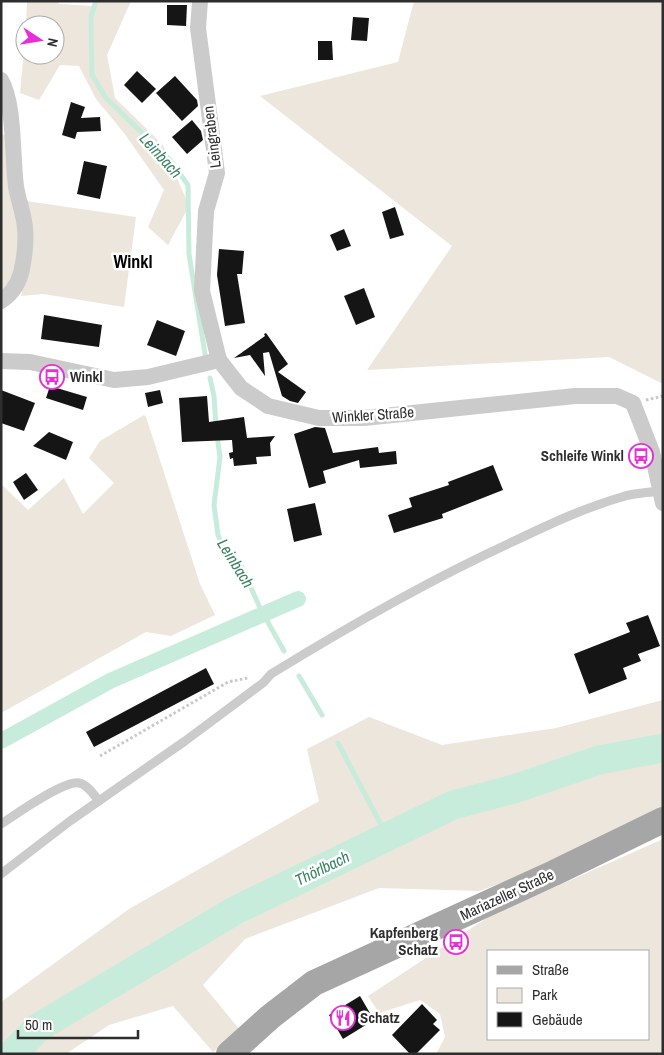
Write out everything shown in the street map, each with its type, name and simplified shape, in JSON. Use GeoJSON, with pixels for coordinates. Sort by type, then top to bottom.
{"type":"FeatureCollection","features":[{"type":"Feature","properties":{"kind":"main road","name":"Mariazeller Straße"},"geometry":{"type":"LineString","coordinates":[[229,1054],[270,1016],[314,983],[546,878],[663,820]]}},
{"type":"Feature","properties":{"kind":"street","name":"Leingraben"},"geometry":{"type":"LineString","coordinates":[[200,1],[198,28],[217,173],[206,212],[202,291],[219,360]]}},
{"type":"Feature","properties":{"kind":"street"},"geometry":{"type":"LineString","coordinates":[[1,80],[6,88],[11,121],[16,186],[25,228],[24,262],[19,281],[10,295],[1,301]]}},
{"type":"Feature","properties":{"kind":"street"},"geometry":{"type":"LineString","coordinates":[[1,361],[30,362],[114,380],[148,377],[219,360]]}},
{"type":"Feature","properties":{"kind":"street","name":"Winkler Straße"},"geometry":{"type":"LineString","coordinates":[[219,360],[241,388],[268,406],[319,418],[364,418],[575,396],[617,396],[633,403],[652,452],[661,497]]}},
{"type":"Feature","properties":{"kind":"lane"},"geometry":{"type":"LineString","coordinates":[[1,874],[70,821],[185,741],[263,683],[271,674],[392,602],[466,563],[554,522],[623,496],[661,497]]}},
{"type":"Feature","properties":{"kind":"lane"},"geometry":{"type":"LineString","coordinates":[[1,824],[65,784],[79,783],[87,787],[99,801]]}},
{"type":"Feature","properties":{"kind":"path"},"geometry":{"type":"LineString","coordinates":[[100,756],[228,682],[271,674]]}},
{"type":"Feature","properties":{"kind":"green space"},"geometry":{"type":"Polygon","coordinates":[[[27,1],[58,1],[59,4],[93,6],[95,1],[131,1],[107,55],[115,98],[163,145],[189,206],[168,245],[148,227],[164,190],[124,133],[96,99],[79,66],[60,65],[65,65],[65,15],[26,15],[27,1]]]}},
{"type":"Feature","properties":{"kind":"green space"},"geometry":{"type":"Polygon","coordinates":[[[414,1],[663,1],[663,384],[609,357],[367,370],[452,246],[260,96],[398,62],[414,1]]]}},
{"type":"Feature","properties":{"kind":"green space"},"geometry":{"type":"Polygon","coordinates":[[[23,65],[60,65],[39,100],[20,93],[23,65]]]}},
{"type":"Feature","properties":{"kind":"green space"},"geometry":{"type":"Polygon","coordinates":[[[1,133],[6,136],[20,235],[18,274],[8,289],[1,290],[1,133]]]}},
{"type":"Feature","properties":{"kind":"green space"},"geometry":{"type":"Polygon","coordinates":[[[26,201],[136,217],[124,307],[43,294],[21,296],[24,281],[26,201]]]}},
{"type":"Feature","properties":{"kind":"green space"},"geometry":{"type":"Polygon","coordinates":[[[144,415],[200,584],[215,615],[171,636],[146,632],[1,713],[1,484],[28,510],[64,478],[83,514],[114,483],[89,458],[100,441],[144,415]]]}},
{"type":"Feature","properties":{"kind":"green space"},"geometry":{"type":"Polygon","coordinates":[[[663,700],[663,738],[591,748],[447,798],[348,843],[159,942],[33,1020],[1,1053],[1,1002],[129,909],[319,801],[307,749],[369,717],[442,745],[556,728],[663,700]]]}},
{"type":"Feature","properties":{"kind":"green space"},"geometry":{"type":"Polygon","coordinates":[[[663,756],[663,811],[521,875],[480,891],[379,888],[245,939],[203,985],[240,1030],[213,1052],[173,1006],[109,1025],[66,1054],[23,1054],[167,961],[420,833],[561,779],[663,756]]]}},
{"type":"Feature","properties":{"kind":"green space"},"geometry":{"type":"Polygon","coordinates":[[[663,839],[663,1054],[436,1054],[445,1037],[440,1014],[420,1000],[379,1013],[368,996],[490,916],[663,839]]]}},
{"type":"Feature","properties":{"kind":"building"},"geometry":{"type":"Polygon","coordinates":[[[167,5],[187,5],[186,26],[167,25],[167,5]]]}},
{"type":"Feature","properties":{"kind":"building"},"geometry":{"type":"Polygon","coordinates":[[[353,17],[369,18],[367,41],[351,40],[353,17]]]}},
{"type":"Feature","properties":{"kind":"building"},"geometry":{"type":"Polygon","coordinates":[[[318,41],[332,41],[333,60],[318,60],[318,41]]]}},
{"type":"Feature","properties":{"kind":"building"},"geometry":{"type":"Polygon","coordinates":[[[137,71],[156,89],[142,103],[124,85],[137,71]]]}},
{"type":"Feature","properties":{"kind":"building"},"geometry":{"type":"Polygon","coordinates":[[[175,76],[197,100],[198,106],[182,121],[156,93],[175,76]]]}},
{"type":"Feature","properties":{"kind":"building"},"geometry":{"type":"Polygon","coordinates":[[[71,102],[85,107],[81,118],[100,117],[101,131],[77,132],[75,139],[62,135],[71,102]]]}},
{"type":"Feature","properties":{"kind":"building"},"geometry":{"type":"Polygon","coordinates":[[[192,120],[201,131],[203,140],[187,154],[172,137],[192,120]]]}},
{"type":"Feature","properties":{"kind":"building"},"geometry":{"type":"Polygon","coordinates":[[[84,161],[107,166],[100,199],[77,194],[84,161]]]}},
{"type":"Feature","properties":{"kind":"building"},"geometry":{"type":"Polygon","coordinates":[[[395,207],[404,235],[390,239],[382,212],[395,207]]]}},
{"type":"Feature","properties":{"kind":"building"},"geometry":{"type":"Polygon","coordinates":[[[344,229],[351,246],[337,251],[330,235],[344,229]]]}},
{"type":"Feature","properties":{"kind":"building"},"geometry":{"type":"Polygon","coordinates":[[[219,249],[244,251],[242,274],[237,274],[245,323],[225,326],[217,275],[219,249]]]}},
{"type":"Feature","properties":{"kind":"building"},"geometry":{"type":"Polygon","coordinates":[[[364,288],[375,317],[356,325],[344,296],[364,288]]]}},
{"type":"Feature","properties":{"kind":"building"},"geometry":{"type":"Polygon","coordinates":[[[44,315],[102,325],[99,347],[41,339],[44,315]]]}},
{"type":"Feature","properties":{"kind":"building"},"geometry":{"type":"Polygon","coordinates":[[[157,320],[185,331],[176,356],[147,345],[157,320]]]}},
{"type":"Feature","properties":{"kind":"building"},"geometry":{"type":"Polygon","coordinates":[[[266,333],[288,364],[278,372],[306,392],[298,403],[282,396],[269,352],[263,353],[265,376],[250,355],[234,358],[265,336],[264,334],[266,333]]]}},
{"type":"Feature","properties":{"kind":"building"},"geometry":{"type":"Polygon","coordinates":[[[50,386],[87,397],[83,410],[46,398],[50,386]]]}},
{"type":"Feature","properties":{"kind":"building"},"geometry":{"type":"Polygon","coordinates":[[[1,390],[35,403],[24,431],[1,423],[1,390]]]}},
{"type":"Feature","properties":{"kind":"building"},"geometry":{"type":"Polygon","coordinates":[[[160,390],[163,403],[148,407],[145,393],[160,390]]]}},
{"type":"Feature","properties":{"kind":"building"},"geometry":{"type":"Polygon","coordinates":[[[207,396],[209,422],[244,417],[247,438],[275,436],[270,443],[271,456],[256,457],[257,464],[234,466],[233,458],[230,459],[229,453],[233,452],[232,440],[182,442],[179,398],[207,396]]]}},
{"type":"Feature","properties":{"kind":"building"},"geometry":{"type":"Polygon","coordinates":[[[315,427],[325,428],[333,453],[378,447],[379,453],[396,451],[397,464],[360,468],[359,460],[323,471],[326,483],[309,488],[294,434],[315,427]]]}},
{"type":"Feature","properties":{"kind":"building"},"geometry":{"type":"Polygon","coordinates":[[[49,432],[73,442],[66,460],[33,446],[49,432]]]}},
{"type":"Feature","properties":{"kind":"building"},"geometry":{"type":"Polygon","coordinates":[[[493,465],[503,490],[442,514],[443,518],[394,533],[388,515],[412,507],[409,498],[449,485],[448,482],[493,465]]]}},
{"type":"Feature","properties":{"kind":"building"},"geometry":{"type":"Polygon","coordinates":[[[26,473],[38,490],[24,500],[13,482],[26,473]]]}},
{"type":"Feature","properties":{"kind":"building"},"geometry":{"type":"Polygon","coordinates":[[[315,503],[322,535],[294,542],[287,509],[315,503]]]}},
{"type":"Feature","properties":{"kind":"building"},"geometry":{"type":"Polygon","coordinates":[[[648,615],[660,646],[638,654],[641,661],[623,668],[627,679],[589,694],[574,654],[630,632],[626,623],[648,615]]]}},
{"type":"Feature","properties":{"kind":"building"},"geometry":{"type":"Polygon","coordinates":[[[206,668],[214,684],[94,747],[86,732],[206,668]]]}},
{"type":"Feature","properties":{"kind":"building"},"geometry":{"type":"Polygon","coordinates":[[[360,996],[374,1020],[343,1039],[329,1015],[360,996]]]}},
{"type":"Feature","properties":{"kind":"building"},"geometry":{"type":"Polygon","coordinates":[[[422,1004],[437,1020],[433,1024],[440,1030],[416,1054],[410,1054],[392,1035],[422,1004]]]}},
{"type":"Feature","properties":{"kind":"waterway","name":"Leinbach"},"geometry":{"type":"LineString","coordinates":[[96,1],[91,16],[92,75],[106,98],[170,160],[188,185],[189,254],[205,354]]}},
{"type":"Feature","properties":{"kind":"waterway","name":"Leinbach"},"geometry":{"type":"LineString","coordinates":[[210,378],[214,396],[216,427]]}},
{"type":"Feature","properties":{"kind":"waterway","name":"Leinbach"},"geometry":{"type":"LineString","coordinates":[[217,436],[220,457],[214,505],[218,535],[224,550],[241,565],[260,608],[284,651]]}},
{"type":"Feature","properties":{"kind":"waterway"},"geometry":{"type":"LineString","coordinates":[[1,741],[110,681],[298,599]]}},
{"type":"Feature","properties":{"kind":"waterway","name":"Leinbach"},"geometry":{"type":"LineString","coordinates":[[299,676],[322,715]]}},
{"type":"Feature","properties":{"kind":"waterway","name":"Leinbach"},"geometry":{"type":"LineString","coordinates":[[338,743],[387,836]]}},
{"type":"Feature","properties":{"kind":"waterway","name":"Thörlbach"},"geometry":{"type":"LineString","coordinates":[[12,1054],[39,1027],[236,910],[453,805],[514,789],[599,760],[663,748]]}},
{"type":"Feature","properties":{"kind":"place","name":"Winkl"},"geometry":{"type":"Point","coordinates":[52,377]}},
{"type":"Feature","properties":{"kind":"place","name":"Schleife Winkl"},"geometry":{"type":"Point","coordinates":[641,456]}},
{"type":"Feature","properties":{"kind":"place","name":"Kapfenberg Schatz"},"geometry":{"type":"Point","coordinates":[456,942]}},
{"type":"Feature","properties":{"kind":"place","name":"Schatz"},"geometry":{"type":"Point","coordinates":[343,1018]}},
{"type":"Feature","properties":{"kind":"district","name":"Winkl"},"geometry":{"type":"Point","coordinates":[133,262]}}]}
